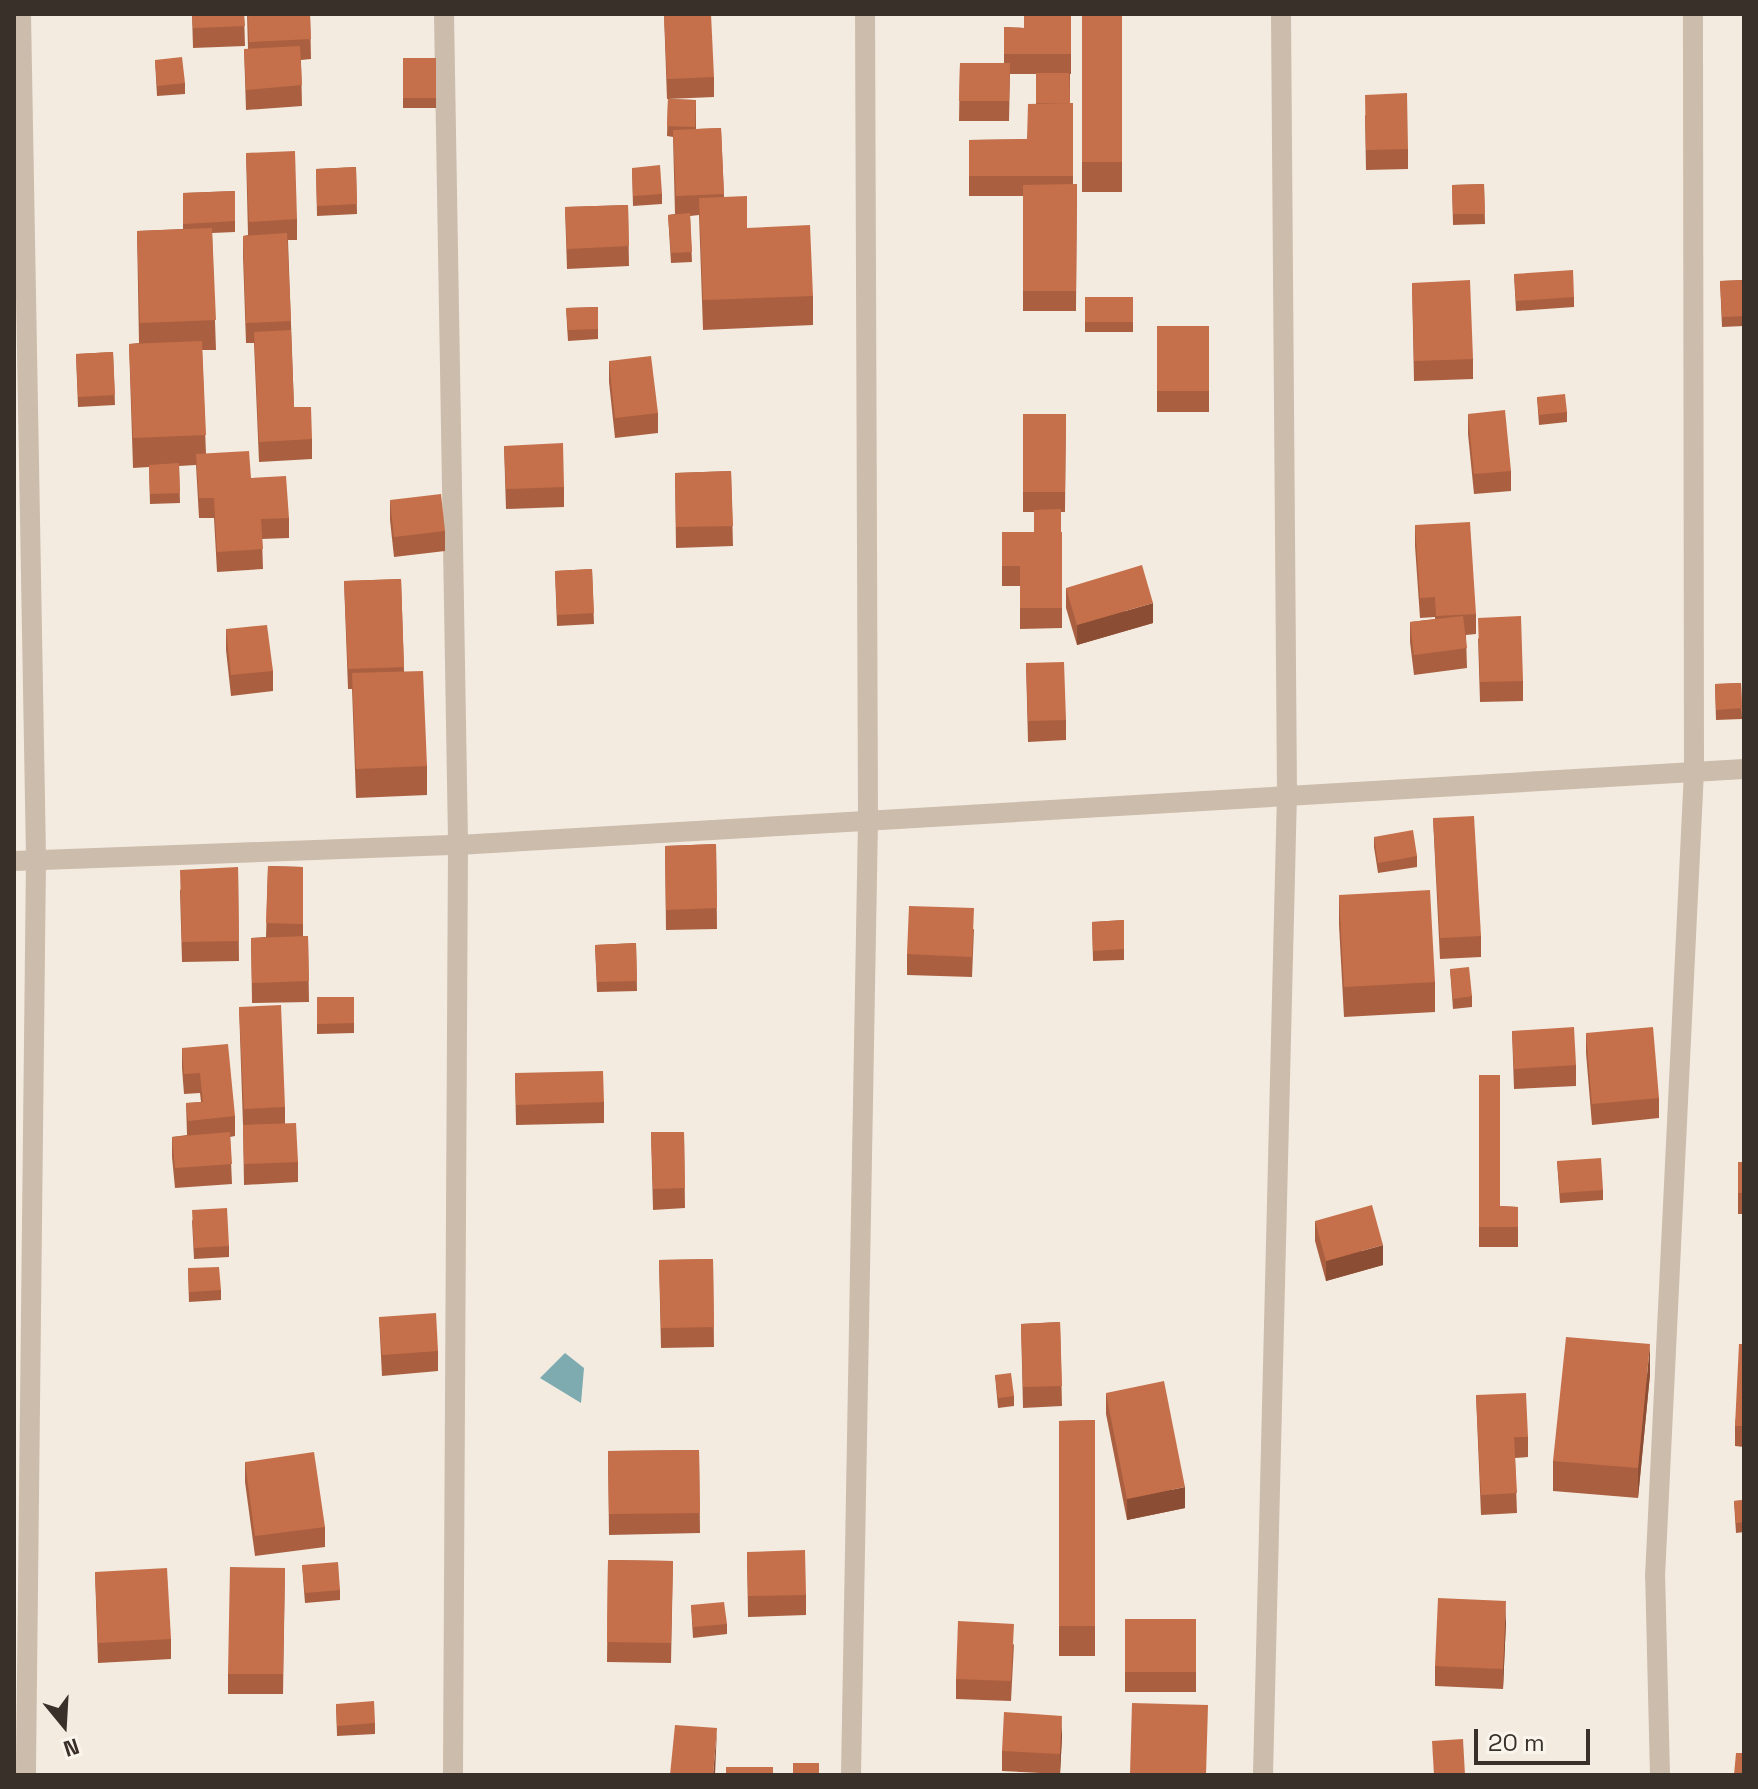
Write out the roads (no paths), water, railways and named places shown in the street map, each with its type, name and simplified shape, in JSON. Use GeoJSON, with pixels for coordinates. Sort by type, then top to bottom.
{"type":"FeatureCollection","features":[{"type":"Feature","properties":{"kind":"street"},"geometry":{"type":"LineString","coordinates":[[21,14],[36,859],[26,1775]]}},
{"type":"Feature","properties":{"kind":"street"},"geometry":{"type":"LineString","coordinates":[[444,14],[458,845],[453,1775]]}},
{"type":"Feature","properties":{"kind":"street"},"geometry":{"type":"LineString","coordinates":[[851,1775],[868,821],[865,14]]}},
{"type":"Feature","properties":{"kind":"street"},"geometry":{"type":"LineString","coordinates":[[1263,1775],[1287,796],[1281,14]]}},
{"type":"Feature","properties":{"kind":"street"},"geometry":{"type":"LineString","coordinates":[[1660,1775],[1655,1577],[1694,772],[1693,14]]}},
{"type":"Feature","properties":{"kind":"street"},"geometry":{"type":"LineString","coordinates":[[14,861],[458,845],[1744,769]]}},
{"type":"Feature","properties":{"kind":"water"},"geometry":{"type":"Polygon","coordinates":[[[565,1353],[584,1368],[581,1403],[540,1378],[565,1353]]]}}]}
